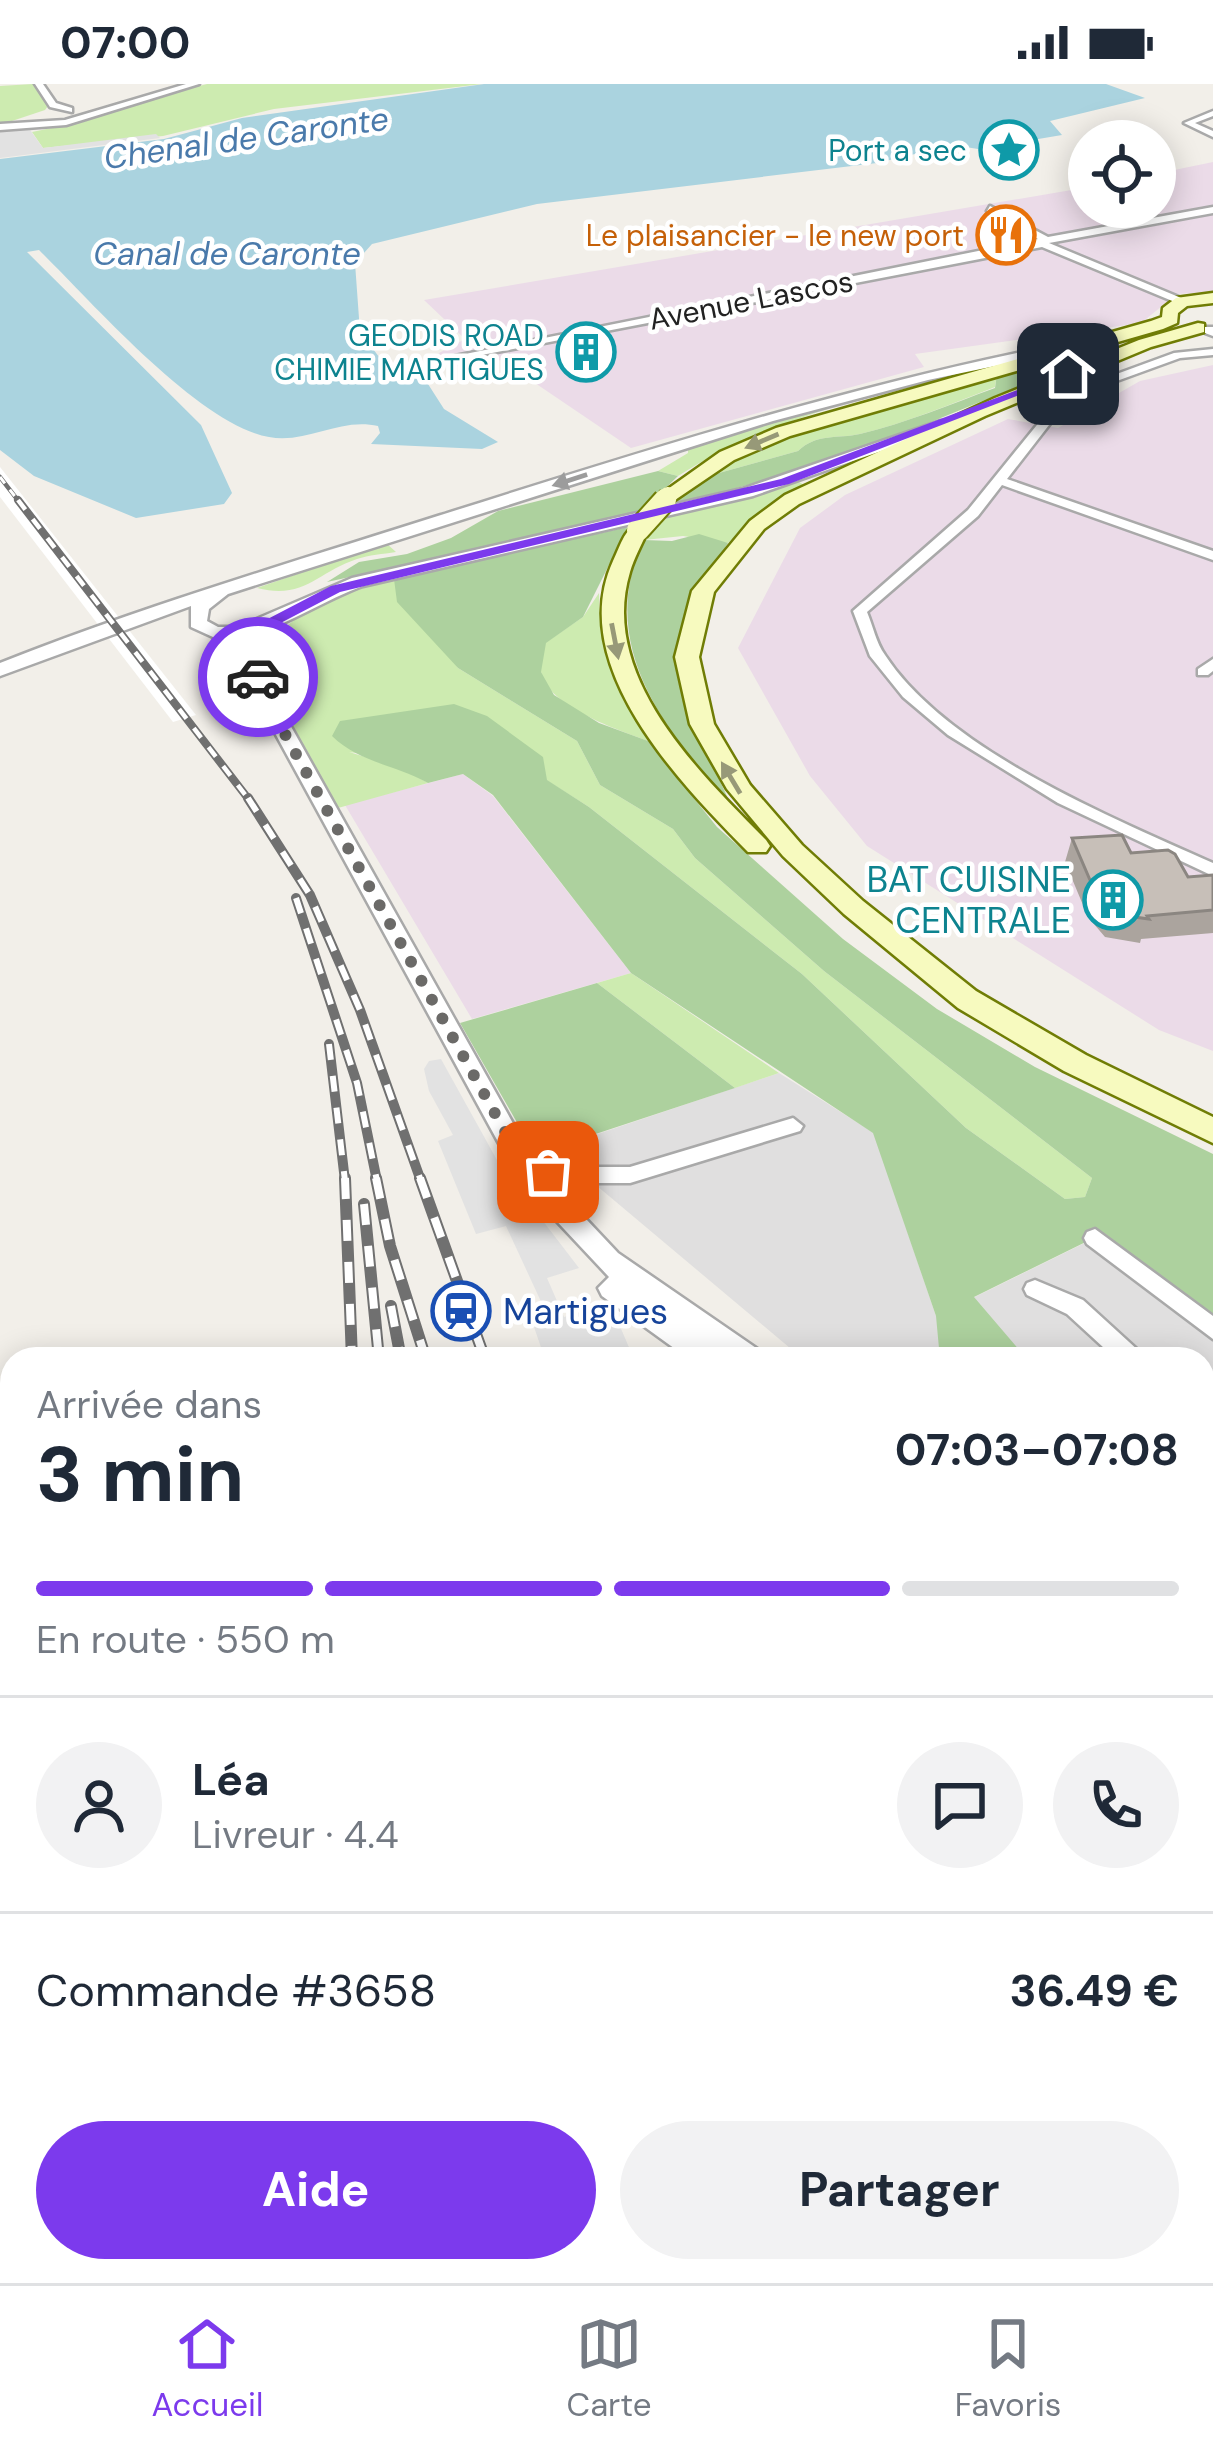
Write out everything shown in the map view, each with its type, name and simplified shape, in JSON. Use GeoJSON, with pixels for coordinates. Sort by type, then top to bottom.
{"type":"FeatureCollection","features":[{"type":"Feature","properties":{"kind":"main road"},"geometry":{"type":"LineString","coordinates":[[1171,319],[1169,312],[1182,302],[1213,298]]}},
{"type":"Feature","properties":{"kind":"main road"},"geometry":{"type":"LineString","coordinates":[[1210,337],[1171,319],[783,432],[727,456],[668,496],[638,530],[620,567],[611,621],[618,660],[665,742],[719,808],[804,890],[897,958],[968,1001],[1075,1063],[1213,1131]]}},
{"type":"Feature","properties":{"kind":"main road"},"geometry":{"type":"LineString","coordinates":[[968,1001],[821,881],[745,801],[700,721],[690,669],[699,602],[718,564],[748,533],[806,491],[955,421],[1210,337]]}},
{"type":"Feature","properties":{"kind":"street"},"geometry":{"type":"LineString","coordinates":[[39,84],[50,108]]}},
{"type":"Feature","properties":{"kind":"street"},"geometry":{"type":"LineString","coordinates":[[50,108],[75,112],[195,84]]}},
{"type":"Feature","properties":{"kind":"street"},"geometry":{"type":"LineString","coordinates":[[38,120],[50,108]]}},
{"type":"Feature","properties":{"kind":"street"},"geometry":{"type":"LineString","coordinates":[[0,127],[38,120],[66,122],[75,112]]}},
{"type":"Feature","properties":{"kind":"street"},"geometry":{"type":"LineString","coordinates":[[1213,113],[1188,123],[1213,134]]}},
{"type":"Feature","properties":{"kind":"street"},"geometry":{"type":"LineString","coordinates":[[990,209],[1112,279],[1182,302]]}},
{"type":"Feature","properties":{"kind":"street","name":"Avenue Lascos"},"geometry":{"type":"LineString","coordinates":[[461,356],[1213,210]]}},
{"type":"Feature","properties":{"kind":"street"},"geometry":{"type":"LineString","coordinates":[[1210,337],[1178,355],[1066,396],[1018,452],[1002,482],[933,551],[860,611],[863,630],[914,699],[980,751],[1109,822],[1213,870]]}},
{"type":"Feature","properties":{"kind":"street"},"geometry":{"type":"LineString","coordinates":[[2,670],[222,592],[812,404],[964,363],[1116,338]]}},
{"type":"Feature","properties":{"kind":"street"},"geometry":{"type":"LineString","coordinates":[[2,670],[138,630],[215,632],[268,623],[306,601],[358,582],[747,493],[955,421]]}},
{"type":"Feature","properties":{"kind":"street"},"geometry":{"type":"LineString","coordinates":[[1002,482],[1213,556]]}},
{"type":"Feature","properties":{"kind":"street"},"geometry":{"type":"LineString","coordinates":[[260,689],[255,663],[277,604],[269,597],[222,592],[196,612],[198,623],[215,632],[260,689],[529,1175],[541,1208],[592,1272],[695,1347]]}},
{"type":"Feature","properties":{"kind":"street"},"geometry":{"type":"LineString","coordinates":[[529,1175],[630,1174],[794,1126]]}},
{"type":"Feature","properties":{"kind":"street"},"geometry":{"type":"LineString","coordinates":[[529,1175],[608,1261],[732,1347]]}},
{"type":"Feature","properties":{"kind":"street"},"geometry":{"type":"LineString","coordinates":[[1095,1238],[1213,1329]]}},
{"type":"Feature","properties":{"kind":"street"},"geometry":{"type":"LineString","coordinates":[[1035,1288],[1075,1307],[1119,1347]]}},
{"type":"Feature","properties":{"kind":"shaded area"},"geometry":{"type":"Polygon","coordinates":[[[28,127],[43,148],[156,134],[160,138],[0,158],[0,132],[28,127]]]}},
{"type":"Feature","properties":{"kind":"shaded area"},"geometry":{"type":"Polygon","coordinates":[[[1213,162],[1213,292],[1177,294],[1141,323],[915,354],[924,367],[631,448],[501,360],[466,368],[443,363],[439,353],[465,339],[424,300],[1068,191],[1068,228],[1176,228],[1176,170],[1213,162]]]}},
{"type":"Feature","properties":{"kind":"shaded area"},"geometry":{"type":"Polygon","coordinates":[[[1213,365],[1213,1051],[1159,1030],[867,846],[810,776],[738,648],[800,528],[845,495],[1008,419],[1058,428],[1140,381],[1213,365]]]}},
{"type":"Feature","properties":{"kind":"shaded area"},"geometry":{"type":"Polygon","coordinates":[[[463,774],[493,796],[631,973],[472,1019],[345,805],[463,774]]]}},
{"type":"Feature","properties":{"kind":"shaded area"},"geometry":{"type":"Polygon","coordinates":[[[441,1059],[517,1196],[533,1208],[579,1268],[547,1278],[564,1317],[610,1303],[629,1347],[541,1347],[534,1327],[550,1321],[506,1226],[476,1234],[438,1141],[453,1135],[429,1091],[424,1069],[429,1061],[441,1059]]]}},
{"type":"Feature","properties":{"kind":"shaded area"},"geometry":{"type":"Polygon","coordinates":[[[779,1073],[874,1133],[936,1316],[1105,1233],[1213,1320],[1213,1347],[789,1347],[553,1149],[779,1073]]]}},
{"type":"Feature","properties":{"kind":"green space"},"geometry":{"type":"Polygon","coordinates":[[[33,84],[48,106],[45,110],[0,125],[0,86],[33,84]]]}},
{"type":"Feature","properties":{"kind":"green space"},"geometry":{"type":"Polygon","coordinates":[[[207,84],[482,84],[274,109],[163,136],[43,148],[32,132],[207,84]]]}},
{"type":"Feature","properties":{"kind":"green space"},"geometry":{"type":"Polygon","coordinates":[[[1104,345],[1110,349],[845,457],[671,507],[701,478],[798,451],[820,439],[860,434],[911,419],[995,388],[997,374],[1104,345]]]}},
{"type":"Feature","properties":{"kind":"green space"},"geometry":{"type":"Polygon","coordinates":[[[1019,358],[800,418],[678,476],[658,471],[688,453],[688,447],[884,388],[1019,358]]]}},
{"type":"Feature","properties":{"kind":"green space"},"geometry":{"type":"Polygon","coordinates":[[[997,374],[995,387],[911,419],[860,434],[820,439],[798,451],[701,478],[774,440],[997,374]]]}},
{"type":"Feature","properties":{"kind":"green space"},"geometry":{"type":"Polygon","coordinates":[[[658,471],[678,476],[639,514],[327,582],[359,562],[407,554],[451,538],[498,511],[658,471]]]}},
{"type":"Feature","properties":{"kind":"green space"},"geometry":{"type":"Polygon","coordinates":[[[799,482],[804,485],[728,543],[683,536],[644,540],[658,520],[799,482]]]}},
{"type":"Feature","properties":{"kind":"green space"},"geometry":{"type":"Polygon","coordinates":[[[628,527],[583,617],[546,643],[541,672],[554,695],[599,723],[648,741],[717,827],[843,939],[937,1009],[1035,1067],[1213,1154],[1213,1320],[1104,1233],[974,1297],[1017,1347],[939,1347],[936,1316],[873,1133],[631,973],[493,795],[463,774],[428,783],[365,758],[332,736],[340,721],[454,704],[487,716],[543,757],[547,780],[589,807],[802,974],[966,1128],[1065,1199],[1085,1197],[1092,1178],[824,971],[695,858],[673,829],[600,785],[577,741],[458,668],[397,602],[394,579],[628,527]]]}},
{"type":"Feature","properties":{"kind":"green space"},"geometry":{"type":"Polygon","coordinates":[[[699,534],[728,543],[689,607],[691,717],[730,803],[660,714],[632,648],[627,613],[631,577],[644,540],[672,541],[699,534]]]}},
{"type":"Feature","properties":{"kind":"green space"},"geometry":{"type":"Polygon","coordinates":[[[386,543],[396,552],[343,564],[299,588],[257,588],[386,543]]]}},
{"type":"Feature","properties":{"kind":"green space"},"geometry":{"type":"Polygon","coordinates":[[[394,579],[458,668],[577,741],[600,785],[673,829],[695,858],[824,971],[1092,1178],[1085,1197],[1065,1199],[966,1128],[802,974],[589,807],[546,780],[349,752],[405,769],[428,783],[338,808],[267,678],[266,643],[300,615],[357,587],[394,579]]]}},
{"type":"Feature","properties":{"kind":"green space"},"geometry":{"type":"Polygon","coordinates":[[[599,593],[602,635],[612,671],[648,741],[570,706],[546,685],[541,672],[545,643],[583,617],[599,593]]]}},
{"type":"Feature","properties":{"kind":"green space"},"geometry":{"type":"Polygon","coordinates":[[[631,973],[779,1073],[735,1088],[597,983],[631,973]]]}},
{"type":"Feature","properties":{"kind":"green space"},"geometry":{"type":"Polygon","coordinates":[[[597,983],[735,1088],[535,1154],[460,1023],[597,983]]]}},
{"type":"Feature","properties":{"kind":"water","name":"Canal de Caronte"},"geometry":{"type":"Polygon","coordinates":[[[484,84],[1106,84],[1145,98],[1050,121],[1062,135],[978,149],[953,145],[877,163],[537,204],[372,244],[355,263],[360,332],[386,366],[428,384],[444,409],[498,442],[482,449],[371,444],[380,433],[378,426],[364,424],[283,438],[241,428],[148,359],[39,250],[27,252],[201,425],[232,493],[224,504],[136,518],[34,476],[0,450],[0,159],[164,139],[242,118],[484,84]]]}},
{"type":"Feature","properties":{"kind":"pier"},"geometry":{"type":"Polygon","coordinates":[[[0,467],[196,715],[173,722],[0,497],[0,467]]]}},
{"type":"Feature","properties":{"kind":"building"},"geometry":{"type":"Polygon","coordinates":[[[1122,835],[1131,853],[1168,850],[1188,877],[1213,875],[1213,910],[1147,916],[1149,919],[1113,914],[1096,894],[1072,838],[1122,835]]]}},
{"type":"Feature","properties":{"kind":"railway"},"geometry":{"type":"LineString","coordinates":[[0,477],[20,503]]}},
{"type":"Feature","properties":{"kind":"railway"},"geometry":{"type":"LineString","coordinates":[[18,500],[250,800]]}},
{"type":"Feature","properties":{"kind":"railway"},"geometry":{"type":"LineString","coordinates":[[250,800],[310,895],[360,1010],[421,1181]]}},
{"type":"Feature","properties":{"kind":"railway"},"geometry":{"type":"LineString","coordinates":[[296,898],[357,1083],[377,1181]]}},
{"type":"Feature","properties":{"kind":"railway"},"geometry":{"type":"LineString","coordinates":[[329,1044],[345,1181]]}},
{"type":"Feature","properties":{"kind":"railway"},"geometry":{"type":"LineString","coordinates":[[345,1178],[352,1347]]}},
{"type":"Feature","properties":{"kind":"railway"},"geometry":{"type":"LineString","coordinates":[[376,1178],[390,1246],[422,1347]]}},
{"type":"Feature","properties":{"kind":"railway"},"geometry":{"type":"LineString","coordinates":[[420,1178],[481,1347]]}},
{"type":"Feature","properties":{"kind":"railway"},"geometry":{"type":"LineString","coordinates":[[364,1204],[378,1347]]}},
{"type":"Feature","properties":{"kind":"railway"},"geometry":{"type":"LineString","coordinates":[[391,1306],[399,1347]]}},
{"type":"Feature","properties":{"kind":"way so far"},"geometry":{"type":"LineString","coordinates":[[258,677],[260,689],[529,1175],[548,1172]]}},
{"type":"Feature","properties":{"kind":"place","name":"Port a sec"},"geometry":{"type":"Point","coordinates":[1009,150]}},
{"type":"Feature","properties":{"kind":"place","name":"Le plaisancier - le new port"},"geometry":{"type":"Point","coordinates":[1006,235]}},
{"type":"Feature","properties":{"kind":"place","name":"GEODIS ROAD CHIMIE MARTIGUES"},"geometry":{"type":"Point","coordinates":[586,352]}},
{"type":"Feature","properties":{"kind":"place","name":"BAT CUISINE CENTRALE"},"geometry":{"type":"Point","coordinates":[1113,900]}},
{"type":"Feature","properties":{"kind":"place","name":"Martigues"},"geometry":{"type":"Point","coordinates":[461,1311]}},
{"type":"Feature","properties":{"kind":"route"},"geometry":{"type":"LineString","coordinates":[[258,677],[255,663],[265,626],[297,605],[335,589],[785,482],[955,421],[1068,374]]}},
{"type":"Feature","properties":{"kind":"water label","name":"Chenal de Caronte"},"geometry":{"type":"Point","coordinates":[246,138]}}]}
